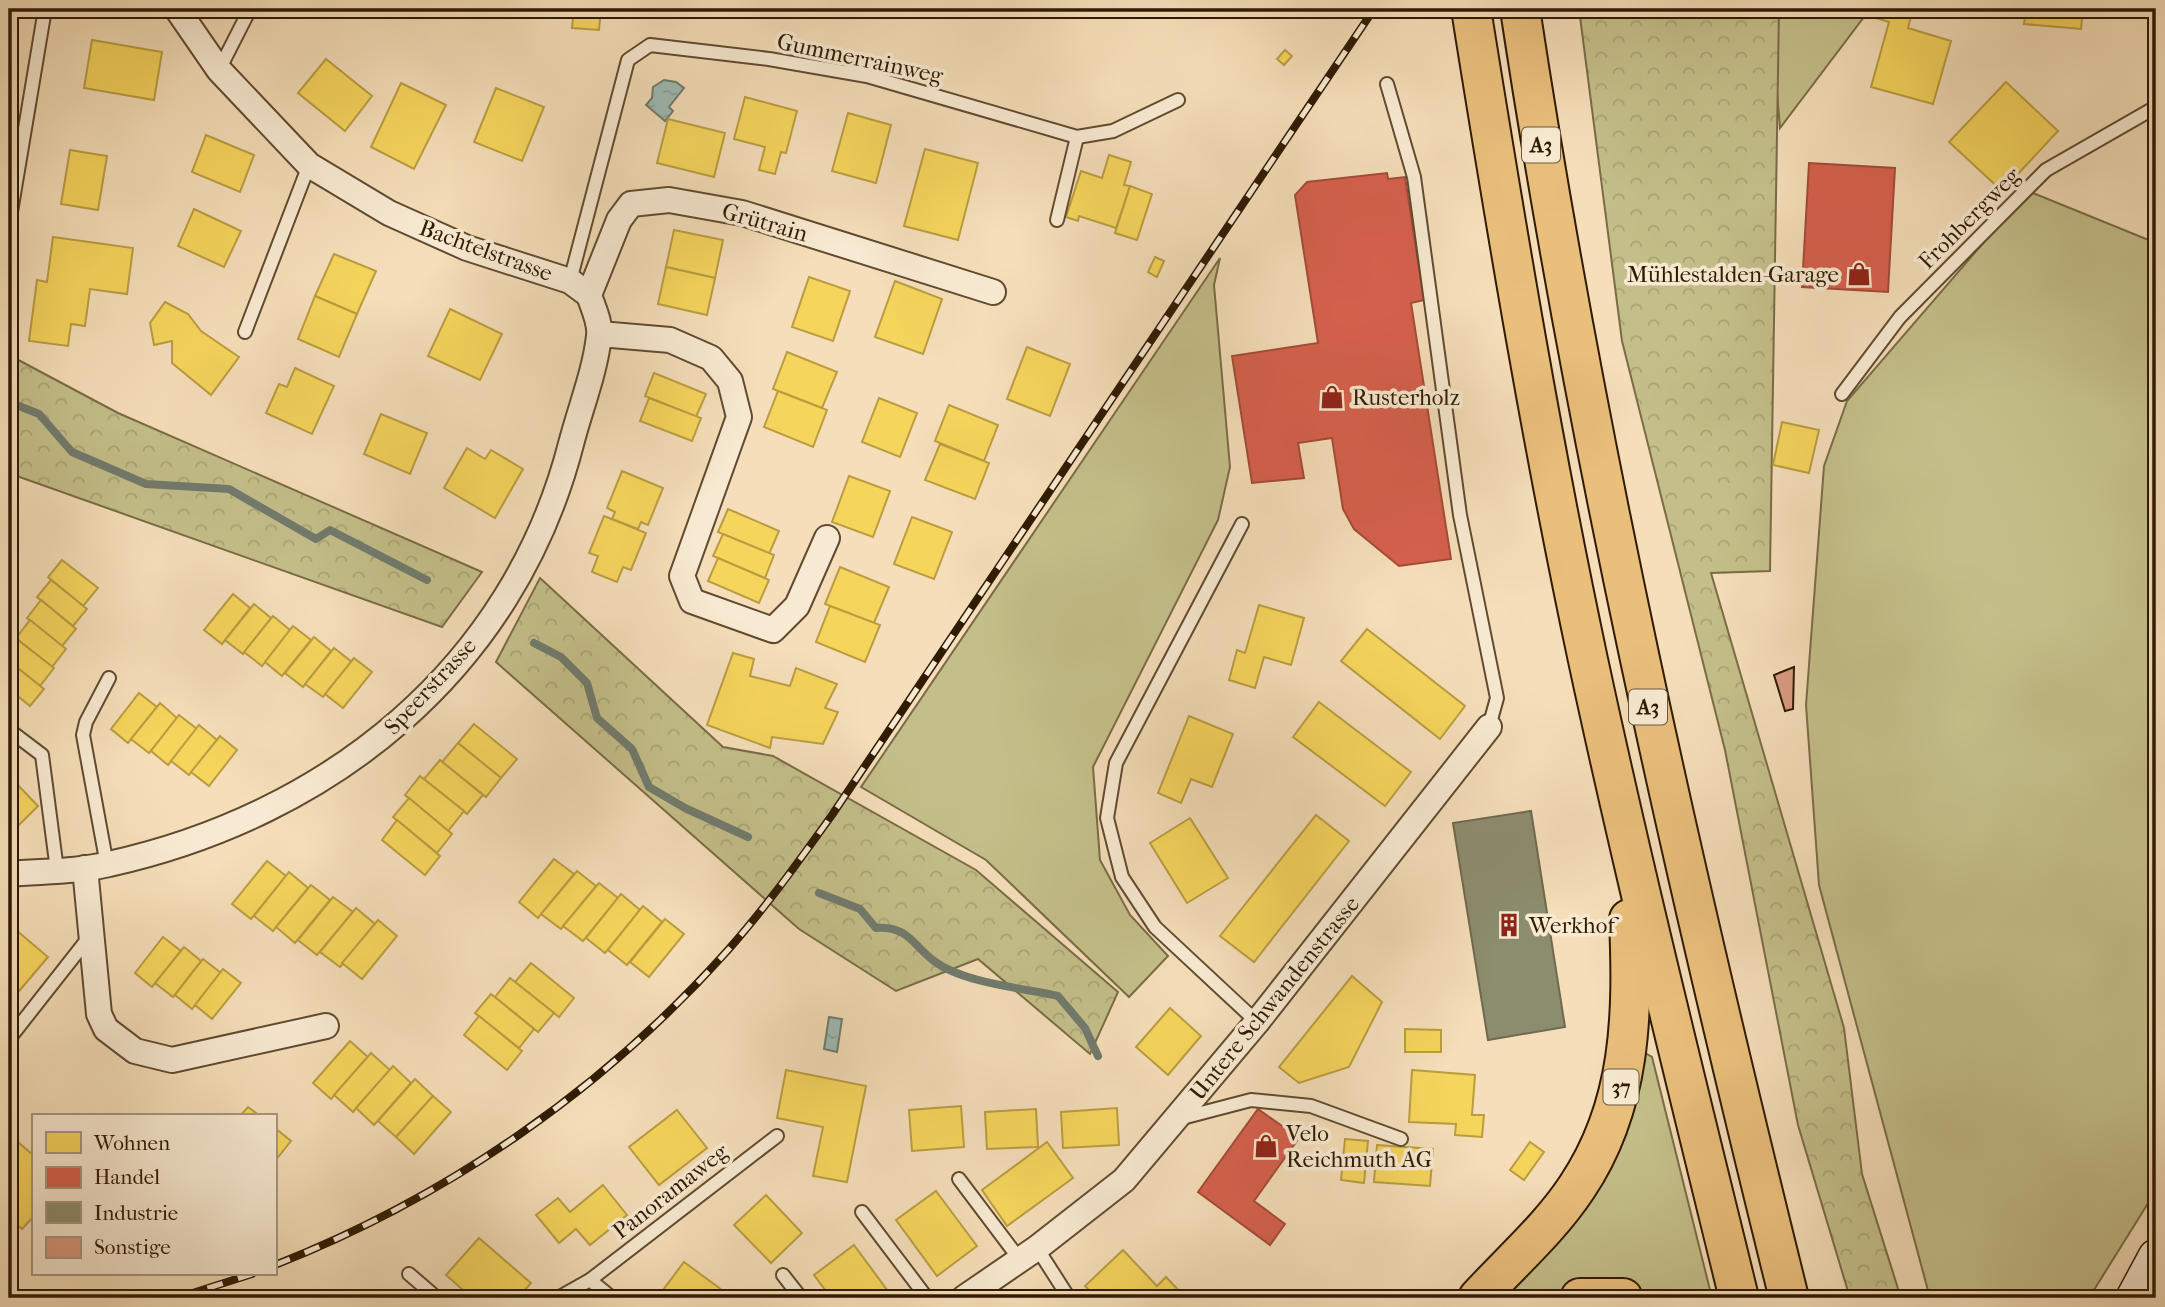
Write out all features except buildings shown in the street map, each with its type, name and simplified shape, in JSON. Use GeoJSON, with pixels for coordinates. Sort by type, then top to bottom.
{"type":"FeatureCollection","features":[{"type":"Feature","properties":{"kind":"highway","name":"A3"},"geometry":{"type":"LineString","coordinates":[[1471,9],[1518,301],[1587,657],[1625,830],[1739,1298]]}},
{"type":"Feature","properties":{"kind":"highway","name":"A3"},"geometry":{"type":"LineString","coordinates":[[1520,9],[1562,267],[1627,609],[1683,861],[1789,1298]]}},
{"type":"Feature","properties":{"kind":"highway","name":"37"},"geometry":{"type":"LineString","coordinates":[[1478,1298],[1576,1188],[1604,1138],[1617,1103],[1627,1061],[1632,1014],[1625,830]]}},
{"type":"Feature","properties":{"kind":"highway"},"geometry":{"type":"LineString","coordinates":[[1747,1130],[1809,1298]]}},
{"type":"Feature","properties":{"kind":"highway"},"geometry":{"type":"LineString","coordinates":[[1580,1298],[1623,1298]]}},
{"type":"Feature","properties":{"kind":"main road"},"geometry":{"type":"LineString","coordinates":[[2134,1298],[2156,1257]]}},
{"type":"Feature","properties":{"kind":"street","name":"Bachtelstrasse"},"geometry":{"type":"LineString","coordinates":[[177,9],[219,70],[309,164],[389,214],[467,248],[580,288]]}},
{"type":"Feature","properties":{"kind":"street","name":"Grütrain"},"geometry":{"type":"LineString","coordinates":[[580,288],[631,204],[669,200],[741,213],[993,292]]}},
{"type":"Feature","properties":{"kind":"street"},"geometry":{"type":"LineString","coordinates":[[580,288],[600,334],[670,340],[710,358],[730,381],[739,417],[682,576],[692,601],[773,629],[797,606],[827,538]]}},
{"type":"Feature","properties":{"kind":"street","name":"Speerstrasse"},"geometry":{"type":"LineString","coordinates":[[9,874],[96,867],[241,823],[293,798],[389,732],[443,680],[493,616],[529,557],[565,469],[600,334]]}},
{"type":"Feature","properties":{"kind":"street","name":"Untere Schwandenstrasse"},"geometry":{"type":"LineString","coordinates":[[964,1298],[1028,1254],[1124,1180],[1257,1022],[1489,727]]}},
{"type":"Feature","properties":{"kind":"street"},"geometry":{"type":"LineString","coordinates":[[96,867],[90,936],[99,1014],[106,1029],[135,1051],[172,1060],[326,1026]]}},
{"type":"Feature","properties":{"kind":"lane"},"geometry":{"type":"LineString","coordinates":[[9,224],[46,9]]}},
{"type":"Feature","properties":{"kind":"lane"},"geometry":{"type":"LineString","coordinates":[[219,70],[250,9]]}},
{"type":"Feature","properties":{"kind":"lane","name":"Gummerrainweg"},"geometry":{"type":"LineString","coordinates":[[580,288],[628,60],[650,45],[769,59],[867,76],[1077,137],[1113,131],[1178,100]]}},
{"type":"Feature","properties":{"kind":"lane"},"geometry":{"type":"LineString","coordinates":[[1387,84],[1414,177],[1460,515],[1497,698],[1489,727]]}},
{"type":"Feature","properties":{"kind":"lane","name":"Frohbergweg"},"geometry":{"type":"LineString","coordinates":[[1842,394],[1900,317],[2046,170],[2156,107]]}},
{"type":"Feature","properties":{"kind":"lane"},"geometry":{"type":"LineString","coordinates":[[1057,220],[1077,137]]}},
{"type":"Feature","properties":{"kind":"lane"},"geometry":{"type":"LineString","coordinates":[[245,332],[309,164]]}},
{"type":"Feature","properties":{"kind":"lane"},"geometry":{"type":"LineString","coordinates":[[1242,524],[1116,763],[1107,818],[1122,877],[1155,926],[1257,1022]]}},
{"type":"Feature","properties":{"kind":"lane"},"geometry":{"type":"LineString","coordinates":[[96,867],[83,735],[86,722],[109,678]]}},
{"type":"Feature","properties":{"kind":"lane"},"geometry":{"type":"LineString","coordinates":[[9,730],[41,755],[57,870]]}},
{"type":"Feature","properties":{"kind":"lane"},"geometry":{"type":"LineString","coordinates":[[9,1039],[90,936]]}},
{"type":"Feature","properties":{"kind":"lane"},"geometry":{"type":"LineString","coordinates":[[1178,1119],[1251,1100],[1275,1102],[1311,1106],[1401,1139]]}},
{"type":"Feature","properties":{"kind":"lane","name":"Panoramaweg"},"geometry":{"type":"LineString","coordinates":[[558,1298],[590,1280],[777,1136]]}},
{"type":"Feature","properties":{"kind":"lane"},"geometry":{"type":"LineString","coordinates":[[959,1180],[1069,1298]]}},
{"type":"Feature","properties":{"kind":"lane"},"geometry":{"type":"LineString","coordinates":[[863,1212],[927,1298]]}},
{"type":"Feature","properties":{"kind":"lane"},"geometry":{"type":"LineString","coordinates":[[409,1274],[437,1298]]}},
{"type":"Feature","properties":{"kind":"lane"},"geometry":{"type":"LineString","coordinates":[[783,1275],[800,1298]]}},
{"type":"Feature","properties":{"kind":"lane"},"geometry":{"type":"LineString","coordinates":[[590,1280],[612,1298]]}},
{"type":"Feature","properties":{"kind":"green space"},"geometry":{"type":"Polygon","coordinates":[[[1579,9],[1779,9],[1770,571],[1711,573],[1844,1028],[1862,1174],[1901,1298],[1850,1298],[1798,1125],[1725,750],[1622,341],[1579,9]]]}},
{"type":"Feature","properties":{"kind":"green space"},"geometry":{"type":"Polygon","coordinates":[[[1770,9],[1870,9],[1780,128],[1770,9]]]}},
{"type":"Feature","properties":{"kind":"green space"},"geometry":{"type":"Polygon","coordinates":[[[2028,191],[2156,243],[2156,1182],[2150,1200],[2089,1298],[1930,1298],[1819,885],[1806,705],[1824,466],[1847,401],[2028,191]]]}},
{"type":"Feature","properties":{"kind":"green space"},"geometry":{"type":"Polygon","coordinates":[[[1220,258],[1214,285],[1230,467],[1218,520],[1093,767],[1100,860],[1130,915],[1168,956],[1129,997],[986,860],[861,787],[1220,258]]]}},
{"type":"Feature","properties":{"kind":"green space"},"geometry":{"type":"Polygon","coordinates":[[[9,355],[118,413],[482,572],[442,627],[14,475],[9,472],[9,355]]]}},
{"type":"Feature","properties":{"kind":"green space"},"geometry":{"type":"Polygon","coordinates":[[[540,578],[723,747],[773,756],[976,870],[1118,992],[1090,1054],[978,959],[896,991],[799,929],[496,662],[540,578]]]}},
{"type":"Feature","properties":{"kind":"green space"},"geometry":{"type":"Polygon","coordinates":[[[1645,1053],[1652,1057],[1712,1298],[1494,1298],[1645,1053]]]}},
{"type":"Feature","properties":{"kind":"water"},"geometry":{"type":"Polygon","coordinates":[[[664,80],[676,82],[684,88],[669,107],[673,111],[665,121],[646,105],[652,98],[653,87],[664,80]]]}},
{"type":"Feature","properties":{"kind":"water"},"geometry":{"type":"Polygon","coordinates":[[[829,1017],[842,1019],[837,1052],[824,1049],[829,1017]]]}},
{"type":"Feature","properties":{"kind":"waterway"},"geometry":{"type":"LineString","coordinates":[[9,402],[39,414],[72,452],[146,484],[229,489],[316,539],[330,530],[427,580]]}},
{"type":"Feature","properties":{"kind":"waterway"},"geometry":{"type":"LineString","coordinates":[[534,643],[561,657],[587,683],[597,718],[632,749],[649,787],[685,808],[748,837]]}},
{"type":"Feature","properties":{"kind":"waterway"},"geometry":{"type":"LineString","coordinates":[[819,893],[860,909],[876,928],[903,933],[934,961],[961,975],[1058,996],[1085,1028],[1098,1056]]}},
{"type":"Feature","properties":{"kind":"railway"},"geometry":{"type":"LineString","coordinates":[[276,1265],[339,1238],[401,1207],[520,1134],[576,1093],[629,1048],[680,1001],[728,950],[769,901],[832,815],[1374,9]]}},
{"type":"Feature","properties":{"kind":"railway"},"geometry":{"type":"LineString","coordinates":[[177,1298],[246,1276]]}},
{"type":"Feature","properties":{"kind":"place","name":"Mühlestalden-Garage"},"geometry":{"type":"Point","coordinates":[1859,274]}},
{"type":"Feature","properties":{"kind":"place","name":"Rusterholz"},"geometry":{"type":"Point","coordinates":[1332,397]}},
{"type":"Feature","properties":{"kind":"place","name":"Werkhof"},"geometry":{"type":"Point","coordinates":[1509,925]}},
{"type":"Feature","properties":{"kind":"place","name":"Velo Reichmuth AG"},"geometry":{"type":"Point","coordinates":[1266,1146]}}]}
